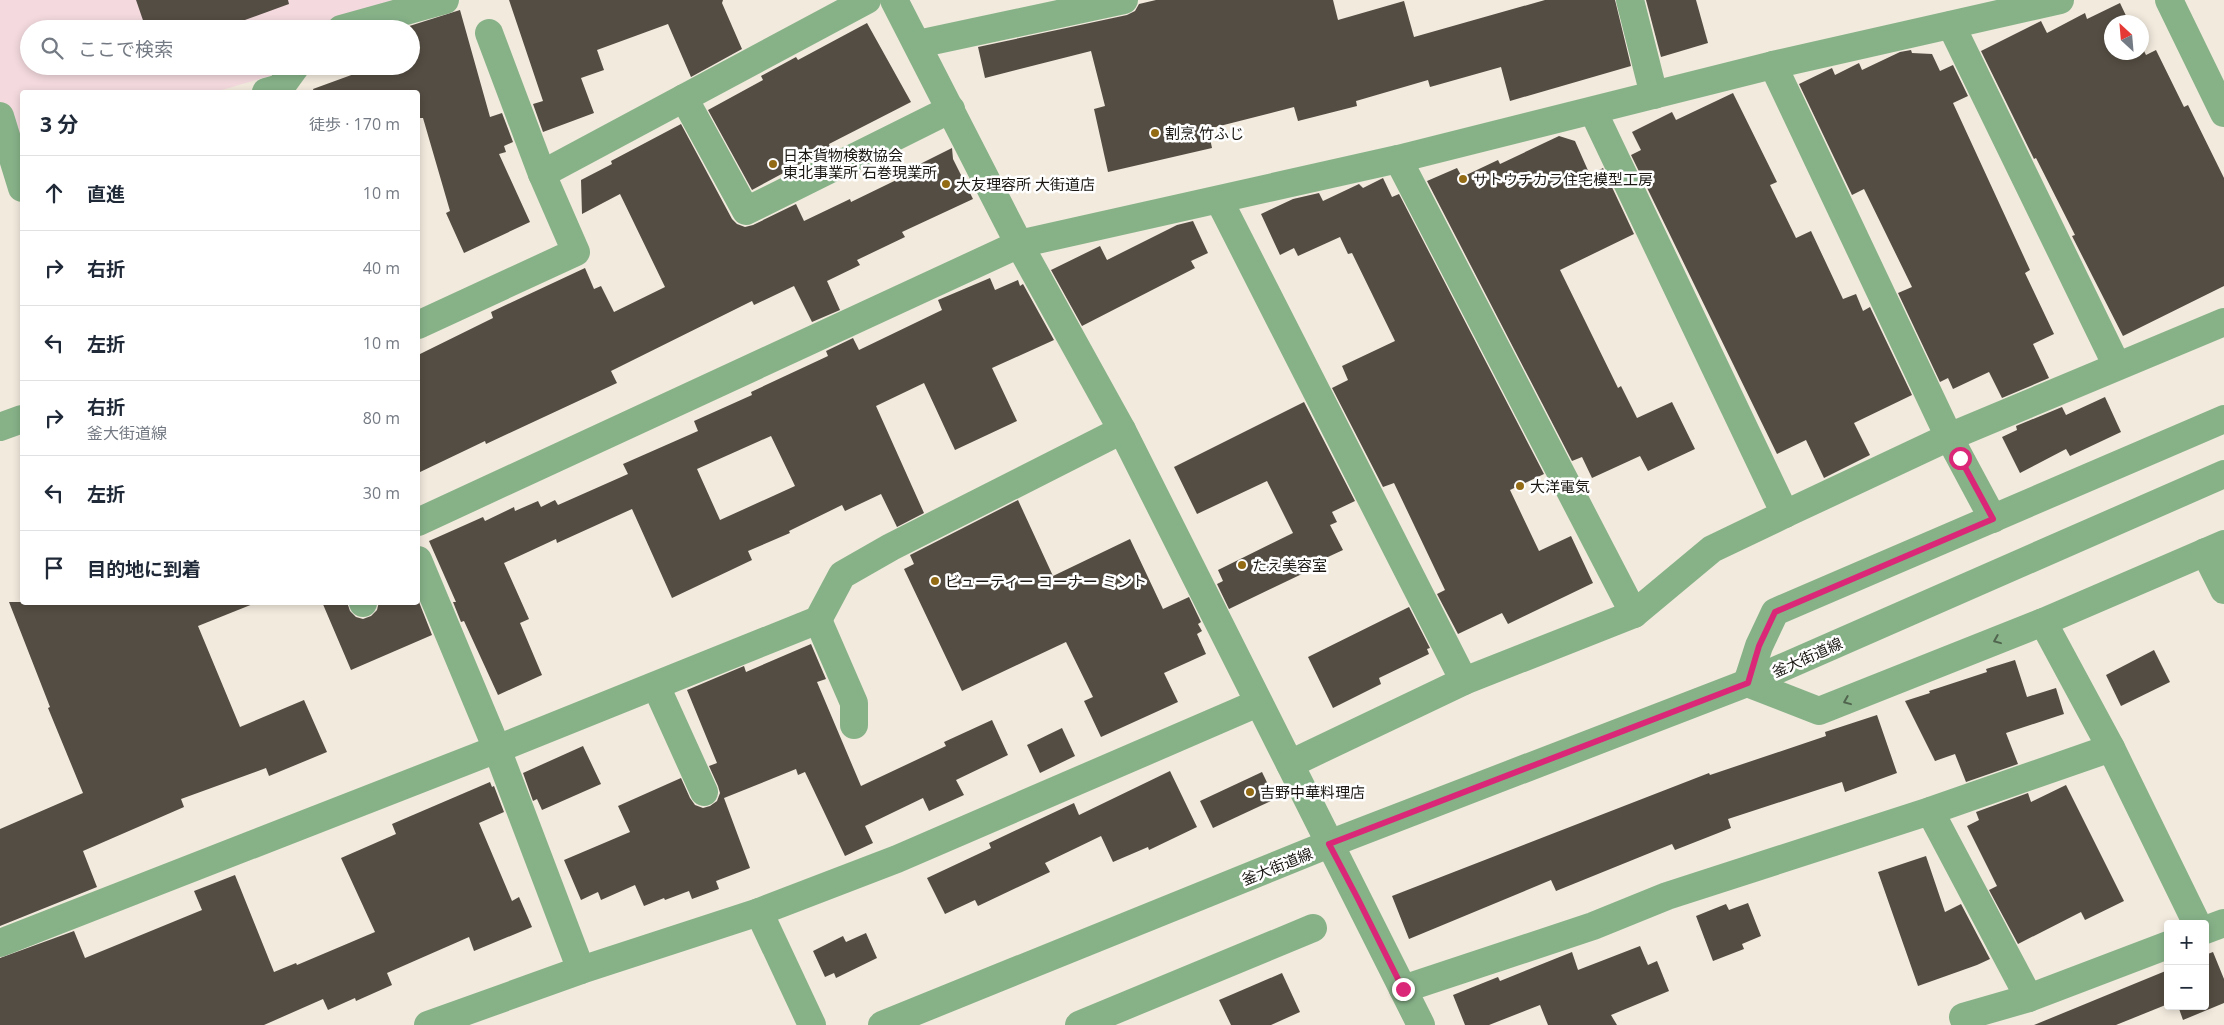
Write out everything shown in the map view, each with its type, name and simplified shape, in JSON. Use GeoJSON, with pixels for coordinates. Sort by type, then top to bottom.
{"type":"FeatureCollection","features":[{"type":"Feature","properties":{"kind":"street"},"geometry":{"type":"LineString","coordinates":[[373,20],[445,0]]}},
{"type":"Feature","properties":{"kind":"street"},"geometry":{"type":"LineString","coordinates":[[542,174],[866,0]]}},
{"type":"Feature","properties":{"kind":"street"},"geometry":{"type":"LineString","coordinates":[[894,0],[1019,244],[1122,430],[1258,704],[1421,1025]]}},
{"type":"Feature","properties":{"kind":"street"},"geometry":{"type":"LineString","coordinates":[[918,44],[1092,4],[1124,0]]}},
{"type":"Feature","properties":{"kind":"street"},"geometry":{"type":"LineString","coordinates":[[1630,0],[1654,95]]}},
{"type":"Feature","properties":{"kind":"street"},"geometry":{"type":"LineString","coordinates":[[420,521],[1019,244],[1398,159],[1773,66],[2060,0]]}},
{"type":"Feature","properties":{"kind":"street"},"geometry":{"type":"LineString","coordinates":[[2168,0],[2224,113]]}},
{"type":"Feature","properties":{"kind":"street"},"geometry":{"type":"LineString","coordinates":[[1951,25],[2117,366]]}},
{"type":"Feature","properties":{"kind":"street"},"geometry":{"type":"LineString","coordinates":[[420,324],[576,252],[542,174],[489,33]]}},
{"type":"Feature","properties":{"kind":"street"},"geometry":{"type":"LineString","coordinates":[[1773,66],[1950,438],[1993,519]]}},
{"type":"Feature","properties":{"kind":"street"},"geometry":{"type":"LineString","coordinates":[[273,90],[280,88],[289,75]]}},
{"type":"Feature","properties":{"kind":"street"},"geometry":{"type":"LineString","coordinates":[[684,98],[746,211],[951,110]]}},
{"type":"Feature","properties":{"kind":"street"},"geometry":{"type":"LineString","coordinates":[[1593,111],[1786,514]]}},
{"type":"Feature","properties":{"kind":"street"},"geometry":{"type":"LineString","coordinates":[[0,116],[15,172]]}},
{"type":"Feature","properties":{"kind":"street"},"geometry":{"type":"LineString","coordinates":[[1398,159],[1634,614]]}},
{"type":"Feature","properties":{"kind":"street"},"geometry":{"type":"LineString","coordinates":[[1219,200],[1464,681]]}},
{"type":"Feature","properties":{"kind":"street"},"geometry":{"type":"LineString","coordinates":[[1290,764],[1464,681],[1634,614],[1712,549],[1950,438],[2224,322]]}},
{"type":"Feature","properties":{"kind":"street"},"geometry":{"type":"LineString","coordinates":[[2224,419],[1775,612],[1759,646],[1748,683],[1819,712],[2043,622],[2214,548],[2224,590]]}},
{"type":"Feature","properties":{"kind":"street"},"geometry":{"type":"LineString","coordinates":[[0,427],[20,421]]}},
{"type":"Feature","properties":{"kind":"street"},"geometry":{"type":"LineString","coordinates":[[0,943],[497,749],[818,620],[842,575],[891,547],[1122,430]]}},
{"type":"Feature","properties":{"kind":"street","name":"釜大街道線"},"geometry":{"type":"LineString","coordinates":[[882,1025],[1329,844],[1748,683],[2224,474]]}},
{"type":"Feature","properties":{"kind":"street"},"geometry":{"type":"LineString","coordinates":[[420,565],[497,749],[581,970]]}},
{"type":"Feature","properties":{"kind":"street"},"geometry":{"type":"LineString","coordinates":[[818,620],[854,703],[854,725]]}},
{"type":"Feature","properties":{"kind":"street"},"geometry":{"type":"LineString","coordinates":[[2043,622],[2111,748],[2195,920]]}},
{"type":"Feature","properties":{"kind":"street"},"geometry":{"type":"LineString","coordinates":[[656,686],[704,792]]}},
{"type":"Feature","properties":{"kind":"street"},"geometry":{"type":"LineString","coordinates":[[428,1025],[447,1016],[581,970],[759,912],[897,859],[1258,704]]}},
{"type":"Feature","properties":{"kind":"street"},"geometry":{"type":"LineString","coordinates":[[1403,989],[1592,926],[1667,896],[1930,811],[2111,748]]}},
{"type":"Feature","properties":{"kind":"street"},"geometry":{"type":"LineString","coordinates":[[1930,811],[2029,998]]}},
{"type":"Feature","properties":{"kind":"street"},"geometry":{"type":"LineString","coordinates":[[759,912],[812,1025]]}},
{"type":"Feature","properties":{"kind":"street"},"geometry":{"type":"LineString","coordinates":[[2209,929],[2224,923]]}},
{"type":"Feature","properties":{"kind":"street"},"geometry":{"type":"LineString","coordinates":[[1079,1025],[1313,928]]}},
{"type":"Feature","properties":{"kind":"street"},"geometry":{"type":"LineString","coordinates":[[1966,1025],[1963,1017],[2029,998],[2164,947]]}},
{"type":"Feature","properties":{"kind":"shaded area"},"geometry":{"type":"Polygon","coordinates":[[[0,0],[418,0],[349,20],[20,20],[20,75],[273,75],[222,90],[20,90],[20,150],[0,156],[0,0]]]}},
{"type":"Feature","properties":{"kind":"building"},"geometry":{"type":"Polygon","coordinates":[[[136,0],[288,0],[289,4],[245,20],[143,20],[136,0]]]}},
{"type":"Feature","properties":{"kind":"building"},"geometry":{"type":"Polygon","coordinates":[[[509,0],[723,0],[722,3],[742,49],[691,77],[668,24],[597,50],[604,70],[581,78],[594,113],[543,132],[533,104],[543,101],[509,0]]]}},
{"type":"Feature","properties":{"kind":"building"},"geometry":{"type":"Polygon","coordinates":[[[1156,0],[1333,0],[1338,20],[1404,1],[1414,37],[1545,0],[1615,0],[1631,66],[1510,101],[1501,67],[1430,87],[1428,80],[1356,101],[1357,106],[1298,121],[1294,107],[1208,129],[1212,148],[1108,172],[1094,109],[1105,106],[1091,51],[985,78],[978,47],[1127,15],[1135,11],[1139,4],[1156,0]]]}},
{"type":"Feature","properties":{"kind":"building"},"geometry":{"type":"Polygon","coordinates":[[[1646,0],[1696,0],[1708,43],[1661,57],[1646,0]]]}},
{"type":"Feature","properties":{"kind":"building"},"geometry":{"type":"Polygon","coordinates":[[[2120,3],[2126,15],[2104,15],[2104,60],[2149,60],[2149,54],[2156,50],[2184,107],[2188,105],[2224,178],[2224,286],[2123,336],[2072,236],[2075,235],[2036,158],[2034,159],[1981,51],[2041,21],[2047,33],[2085,13],[2087,19],[2120,3]]]}},
{"type":"Feature","properties":{"kind":"building"},"geometry":{"type":"Polygon","coordinates":[[[460,10],[490,117],[502,113],[513,142],[504,146],[506,152],[499,154],[530,222],[464,253],[446,213],[450,211],[423,118],[420,118],[420,90],[313,89],[351,75],[420,75],[420,23],[460,10]]]}},
{"type":"Feature","properties":{"kind":"building"},"geometry":{"type":"Polygon","coordinates":[[[867,23],[911,102],[829,144],[830,148],[752,190],[708,110],[763,80],[761,76],[796,57],[798,60],[867,23]]]}},
{"type":"Feature","properties":{"kind":"building"},"geometry":{"type":"Polygon","coordinates":[[[1911,50],[1912,53],[1932,54],[1940,71],[1953,65],[1968,96],[1953,103],[2030,270],[2025,273],[2054,334],[2033,344],[2049,378],[2002,398],[1989,372],[1953,389],[1948,378],[1940,382],[1898,293],[1912,287],[1864,189],[1852,195],[1799,84],[1832,68],[1835,75],[1859,63],[1862,70],[1900,52],[1911,50]]]}},
{"type":"Feature","properties":{"kind":"building"},"geometry":{"type":"Polygon","coordinates":[[[1733,93],[1777,182],[1770,185],[1796,238],[1811,231],[1843,299],[1856,294],[1863,311],[1870,307],[1912,395],[1854,423],[1870,455],[1824,478],[1806,440],[1777,454],[1631,155],[1641,150],[1632,132],[1672,112],[1676,120],[1733,93]]]}},
{"type":"Feature","properties":{"kind":"building"},"geometry":{"type":"Polygon","coordinates":[[[681,124],[732,219],[737,224],[745,227],[796,204],[804,221],[850,199],[851,202],[919,169],[918,165],[952,148],[953,159],[973,199],[902,232],[905,237],[857,260],[860,265],[827,281],[840,310],[812,322],[794,286],[754,305],[752,301],[611,371],[617,383],[486,444],[485,441],[420,472],[420,354],[493,318],[491,312],[585,268],[594,289],[601,286],[614,312],[665,287],[620,194],[582,214],[581,180],[612,164],[611,161],[681,124]]]}},
{"type":"Feature","properties":{"kind":"building"},"geometry":{"type":"Polygon","coordinates":[[[1559,136],[1575,141],[1590,175],[1603,168],[1634,234],[1560,270],[1618,388],[1621,386],[1637,418],[1672,402],[1695,449],[1648,471],[1640,456],[1592,478],[1582,457],[1572,461],[1427,181],[1457,168],[1462,177],[1498,160],[1500,164],[1559,136]]]}},
{"type":"Feature","properties":{"kind":"building"},"geometry":{"type":"Polygon","coordinates":[[[1383,178],[1392,197],[1399,194],[1544,474],[1510,490],[1539,551],[1571,536],[1593,583],[1508,624],[1502,613],[1458,634],[1437,594],[1445,590],[1394,483],[1383,487],[1332,388],[1348,380],[1342,366],[1395,341],[1352,253],[1348,254],[1340,237],[1298,256],[1294,248],[1280,255],[1261,214],[1293,199],[1319,193],[1323,201],[1359,184],[1363,188],[1383,178]]]}},
{"type":"Feature","properties":{"kind":"building"},"geometry":{"type":"Polygon","coordinates":[[[1193,221],[1208,253],[1191,261],[1195,268],[1082,326],[1051,270],[1100,246],[1107,260],[1177,225],[1193,221]]]}},
{"type":"Feature","properties":{"kind":"building"},"geometry":{"type":"Polygon","coordinates":[[[990,278],[995,290],[1018,280],[1020,286],[1023,284],[1054,340],[992,368],[1017,421],[955,450],[924,383],[876,406],[924,513],[897,527],[881,494],[845,511],[842,505],[789,531],[790,533],[748,551],[752,560],[672,598],[632,509],[557,543],[556,539],[504,563],[529,619],[520,623],[542,675],[498,695],[464,621],[461,622],[453,602],[456,602],[429,541],[483,517],[485,521],[514,507],[515,511],[538,501],[541,507],[555,500],[558,505],[628,474],[623,464],[698,431],[694,421],[752,395],[751,392],[828,356],[826,351],[853,338],[859,350],[942,310],[938,300],[990,278]],[[771,436],[697,469],[720,520],[795,486],[771,436]]]}},
{"type":"Feature","properties":{"kind":"building"},"geometry":{"type":"Polygon","coordinates":[[[2105,397],[2121,432],[2070,456],[2066,449],[2020,473],[2002,437],[2017,430],[2016,426],[2062,407],[2066,415],[2105,397]]]}},
{"type":"Feature","properties":{"kind":"building"},"geometry":{"type":"Polygon","coordinates":[[[1304,402],[1355,501],[1332,512],[1337,522],[1330,525],[1343,550],[1302,569],[1304,573],[1229,609],[1217,584],[1223,581],[1218,570],[1293,533],[1267,481],[1197,514],[1174,467],[1304,402]]]}},
{"type":"Feature","properties":{"kind":"building"},"geometry":{"type":"Polygon","coordinates":[[[1018,500],[1053,576],[1130,539],[1163,609],[1189,597],[1201,622],[1198,624],[1202,631],[1197,634],[1206,654],[1164,673],[1178,702],[1101,737],[1084,701],[1093,697],[1066,642],[962,691],[904,569],[914,564],[910,555],[1018,500]]]}},
{"type":"Feature","properties":{"kind":"building"},"geometry":{"type":"Polygon","coordinates":[[[9,602],[20,602],[20,605],[250,605],[198,626],[240,727],[304,700],[327,752],[269,776],[266,768],[181,799],[184,807],[83,851],[97,887],[0,926],[0,829],[83,793],[48,708],[50,707],[9,602]]]}},
{"type":"Feature","properties":{"kind":"building"},"geometry":{"type":"Polygon","coordinates":[[[323,605],[348,605],[350,611],[356,617],[363,619],[371,616],[377,610],[378,605],[420,605],[432,635],[351,670],[323,605]]]}},
{"type":"Feature","properties":{"kind":"building"},"geometry":{"type":"Polygon","coordinates":[[[1409,607],[1430,648],[1427,649],[1429,654],[1379,678],[1381,684],[1333,708],[1308,657],[1409,607]]]}},
{"type":"Feature","properties":{"kind":"building"},"geometry":{"type":"Polygon","coordinates":[[[811,644],[826,679],[817,682],[861,786],[946,746],[944,742],[992,720],[1008,755],[956,780],[964,795],[929,811],[923,798],[865,826],[873,843],[845,856],[805,772],[798,775],[796,769],[724,798],[750,868],[716,881],[719,889],[692,899],[689,891],[644,906],[635,885],[601,900],[598,892],[581,900],[564,860],[630,832],[618,806],[681,778],[695,805],[703,808],[717,801],[720,793],[709,766],[717,763],[687,690],[744,666],[746,672],[811,644]]]}},
{"type":"Feature","properties":{"kind":"building"},"geometry":{"type":"Polygon","coordinates":[[[2154,650],[2170,682],[2121,706],[2106,675],[2154,650]]]}},
{"type":"Feature","properties":{"kind":"building"},"geometry":{"type":"Polygon","coordinates":[[[2015,660],[2027,697],[2056,688],[2064,714],[2006,733],[2018,764],[1966,782],[1955,754],[1935,761],[1905,701],[1987,672],[1986,669],[2015,660]]]}},
{"type":"Feature","properties":{"kind":"building"},"geometry":{"type":"Polygon","coordinates":[[[1877,715],[1897,773],[1845,792],[1842,782],[1728,819],[1731,828],[1675,850],[1672,844],[1556,891],[1551,880],[1409,939],[1392,896],[1709,773],[1710,775],[1826,736],[1825,732],[1877,715]]]}},
{"type":"Feature","properties":{"kind":"building"},"geometry":{"type":"Polygon","coordinates":[[[1062,728],[1075,756],[1040,773],[1027,745],[1062,728]]]}},
{"type":"Feature","properties":{"kind":"building"},"geometry":{"type":"Polygon","coordinates":[[[583,746],[601,784],[542,810],[537,799],[533,801],[523,773],[583,746]]]}},
{"type":"Feature","properties":{"kind":"building"},"geometry":{"type":"Polygon","coordinates":[[[1170,771],[1197,827],[1149,850],[1148,847],[1113,862],[1101,836],[1045,863],[1050,872],[978,906],[975,900],[945,914],[927,878],[991,848],[989,843],[1074,803],[1079,815],[1170,771]]]}},
{"type":"Feature","properties":{"kind":"building"},"geometry":{"type":"Polygon","coordinates":[[[1262,772],[1275,799],[1213,828],[1200,801],[1262,772]]]}},
{"type":"Feature","properties":{"kind":"building"},"geometry":{"type":"Polygon","coordinates":[[[490,782],[492,787],[494,786],[504,812],[479,823],[512,901],[519,897],[532,927],[474,951],[469,937],[387,973],[392,985],[356,1001],[355,998],[328,1010],[323,999],[264,1025],[0,1025],[0,958],[74,931],[85,958],[202,910],[194,891],[235,875],[274,972],[296,963],[297,965],[375,932],[341,858],[396,834],[392,824],[490,782]]]}},
{"type":"Feature","properties":{"kind":"building"},"geometry":{"type":"Polygon","coordinates":[[[2066,785],[2124,901],[2085,920],[2081,912],[2018,944],[1989,890],[1997,886],[1967,826],[1979,820],[1976,812],[2028,793],[2031,802],[2066,785]]]}},
{"type":"Feature","properties":{"kind":"building"},"geometry":{"type":"Polygon","coordinates":[[[1926,856],[1945,912],[1961,904],[1990,959],[1918,986],[1878,872],[1926,856]]]}},
{"type":"Feature","properties":{"kind":"building"},"geometry":{"type":"Polygon","coordinates":[[[1748,903],[1761,936],[1742,944],[1744,949],[1713,961],[1696,916],[1726,904],[1729,910],[1748,903]]]}},
{"type":"Feature","properties":{"kind":"building"},"geometry":{"type":"Polygon","coordinates":[[[866,933],[877,958],[836,978],[834,973],[825,977],[813,951],[843,936],[846,942],[866,933]]]}},
{"type":"Feature","properties":{"kind":"building"},"geometry":{"type":"Polygon","coordinates":[[[1640,946],[1648,965],[1657,961],[1669,991],[1611,1015],[1617,1025],[1548,1025],[1540,1005],[1489,1025],[1465,1025],[1453,995],[1498,977],[1500,981],[1572,952],[1578,970],[1640,946]]]}},
{"type":"Feature","properties":{"kind":"building"},"geometry":{"type":"Polygon","coordinates":[[[2213,952],[2224,979],[2224,1003],[2209,1009],[2209,965],[2209,954],[2213,952]]]}},
{"type":"Feature","properties":{"kind":"building"},"geometry":{"type":"Polygon","coordinates":[[[2164,972],[2164,1006],[2116,1025],[2034,1025],[2164,972]]]}},
{"type":"Feature","properties":{"kind":"building"},"geometry":{"type":"Polygon","coordinates":[[[1282,973],[1300,1012],[1271,1025],[1231,1025],[1219,1000],[1282,973]]]}},
{"type":"Feature","properties":{"kind":"building"},"geometry":{"type":"Polygon","coordinates":[[[2179,1010],[2207,1010],[2183,1020],[2179,1010]]]}},
{"type":"Feature","properties":{"kind":"place","name":"割烹 竹ふじ"},"geometry":{"type":"Point","coordinates":[1155,133]}},
{"type":"Feature","properties":{"kind":"place","name":"日本貨物検数協会 東北事業所 石巻現業所"},"geometry":{"type":"Point","coordinates":[773,164]}},
{"type":"Feature","properties":{"kind":"place","name":"サトウチカラ住宅模型工房"},"geometry":{"type":"Point","coordinates":[1463,179]}},
{"type":"Feature","properties":{"kind":"place","name":"大友理容所 大街道店"},"geometry":{"type":"Point","coordinates":[946,184]}},
{"type":"Feature","properties":{"kind":"place","name":"大洋電気"},"geometry":{"type":"Point","coordinates":[1520,486]}},
{"type":"Feature","properties":{"kind":"place","name":"たえ美容室"},"geometry":{"type":"Point","coordinates":[1242,565]}},
{"type":"Feature","properties":{"kind":"place","name":"ビューティー コーナー ミント"},"geometry":{"type":"Point","coordinates":[935,581]}},
{"type":"Feature","properties":{"kind":"place","name":"吉野中華料理店"},"geometry":{"type":"Point","coordinates":[1250,792]}},
{"type":"Feature","properties":{"kind":"route"},"geometry":{"type":"LineString","coordinates":[[1403,989],[1329,844],[1748,683],[1759,646],[1775,612],[1993,519],[1960,458]]}}]}
